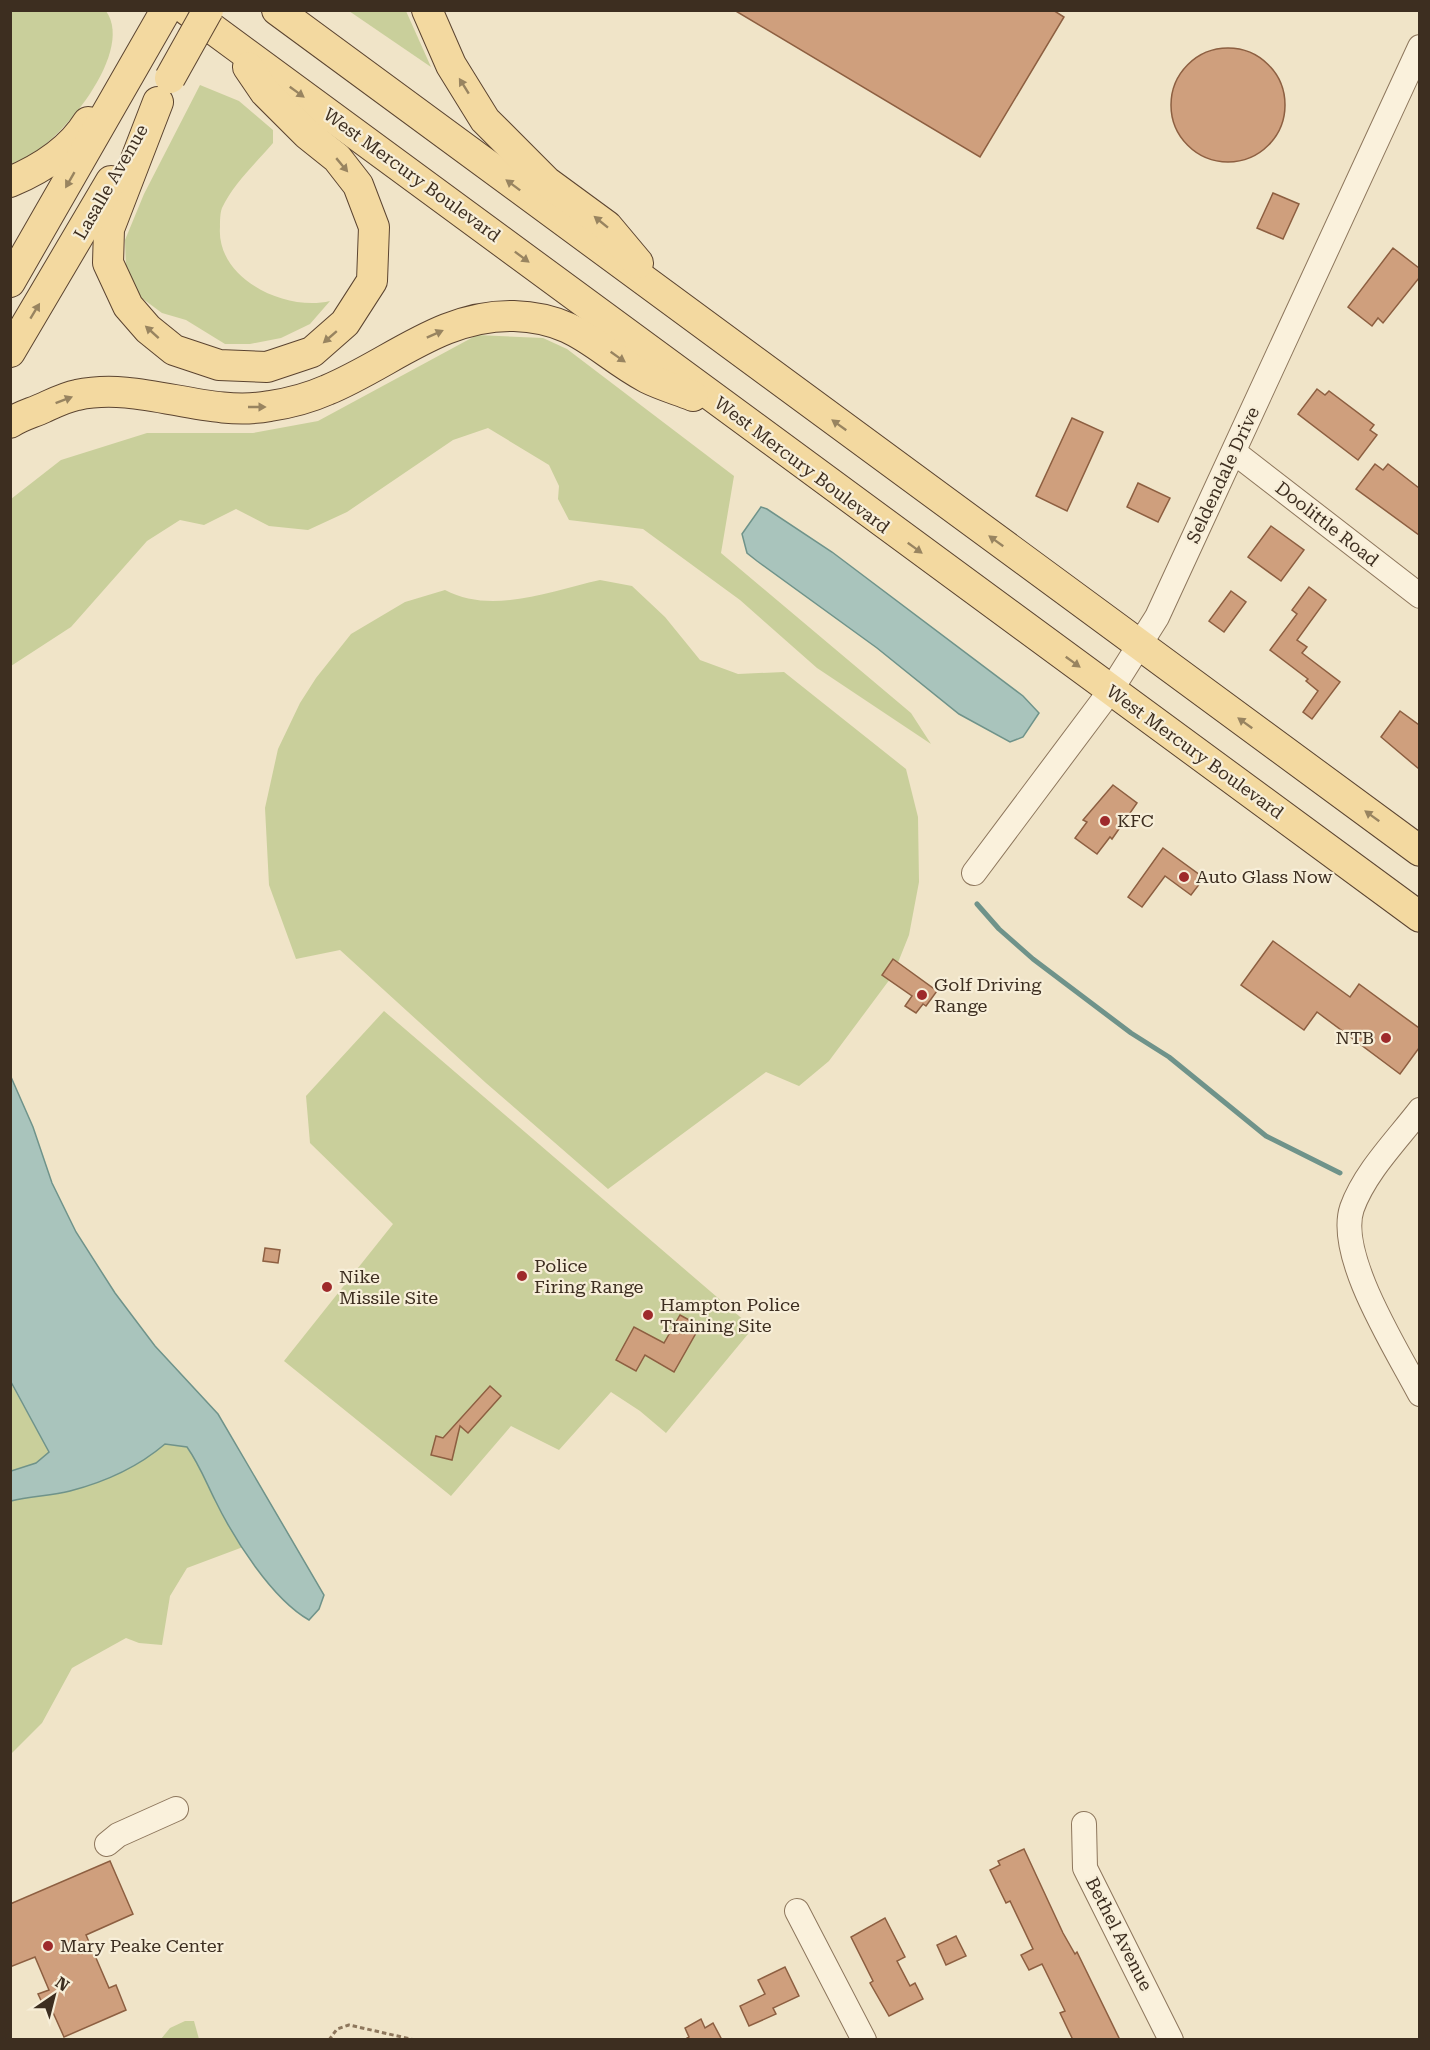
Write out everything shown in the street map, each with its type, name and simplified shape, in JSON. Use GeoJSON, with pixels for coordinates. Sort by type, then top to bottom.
{"type":"FeatureCollection","features":[{"type":"Feature","properties":{"kind":"main road","name":"Lasalle Avenue"},"geometry":{"type":"LineString","coordinates":[[10,282],[20,246],[141,57],[166,10]]}},
{"type":"Feature","properties":{"kind":"main road","name":"West Mercury Boulevard"},"geometry":{"type":"LineString","coordinates":[[187,10],[1419,917]]}},
{"type":"Feature","properties":{"kind":"main road","name":"Lasalle Avenue"},"geometry":{"type":"LineString","coordinates":[[10,352],[164,90],[208,10]]}},
{"type":"Feature","properties":{"kind":"main road"},"geometry":{"type":"LineString","coordinates":[[277,10],[1419,851]]}},
{"type":"Feature","properties":{"kind":"main road"},"geometry":{"type":"LineString","coordinates":[[427,10],[451,65],[485,120],[547,182],[607,225],[666,298]]}},
{"type":"Feature","properties":{"kind":"main road"},"geometry":{"type":"LineString","coordinates":[[164,90],[109,229],[108,263],[128,306],[148,329],[174,350],[219,365],[267,367],[312,352],[345,323],[372,281],[374,227],[358,185],[337,158],[265,92],[233,45]]}},
{"type":"Feature","properties":{"kind":"main road"},"geometry":{"type":"LineString","coordinates":[[10,182],[42,169],[65,149],[86,125],[103,97],[141,57]]}},
{"type":"Feature","properties":{"kind":"main road"},"geometry":{"type":"LineString","coordinates":[[20,246],[60,269]]}},
{"type":"Feature","properties":{"kind":"main road"},"geometry":{"type":"LineString","coordinates":[[10,423],[77,395],[116,392],[227,406],[278,405],[327,390],[406,347],[462,322],[488,317],[515,316],[551,322],[585,335],[647,378],[729,410]]}},
{"type":"Feature","properties":{"kind":"street","name":"Seldendale Drive"},"geometry":{"type":"LineString","coordinates":[[974,873],[1111,690],[1140,647],[1234,452],[1419,46]]}},
{"type":"Feature","properties":{"kind":"street","name":"Doolittle Road"},"geometry":{"type":"LineString","coordinates":[[1234,452],[1419,596]]}},
{"type":"Feature","properties":{"kind":"street"},"geometry":{"type":"LineString","coordinates":[[1419,1110],[1361,1189],[1352,1210],[1349,1236],[1351,1249],[1365,1287],[1419,1394]]}},
{"type":"Feature","properties":{"kind":"street"},"geometry":{"type":"LineString","coordinates":[[107,1844],[118,1835],[177,1809]]}},
{"type":"Feature","properties":{"kind":"street","name":"Bethel Avenue"},"geometry":{"type":"LineString","coordinates":[[1084,1824],[1085,1868],[1171,2040]]}},
{"type":"Feature","properties":{"kind":"street"},"geometry":{"type":"LineString","coordinates":[[797,1911],[864,2040]]}},
{"type":"Feature","properties":{"kind":"path"},"geometry":{"type":"LineString","coordinates":[[329,2040],[337,2030],[349,2025],[415,2040]]}},
{"type":"Feature","properties":{"kind":"green space"},"geometry":{"type":"Polygon","coordinates":[[[11,11],[106,11],[113,29],[110,52],[101,75],[86,100],[48,142],[28,157],[11,165],[11,11]]]}},
{"type":"Feature","properties":{"kind":"green space"},"geometry":{"type":"Polygon","coordinates":[[[349,11],[406,11],[431,67],[349,11]]]}},
{"type":"Feature","properties":{"kind":"green space"},"geometry":{"type":"Polygon","coordinates":[[[200,85],[239,101],[273,130],[273,143],[238,182],[222,208],[220,225],[222,246],[229,262],[241,276],[257,288],[275,296],[312,303],[330,301],[310,324],[281,338],[250,344],[225,344],[186,320],[162,313],[139,296],[126,268],[125,240],[144,194],[200,85]]]}},
{"type":"Feature","properties":{"kind":"green space"},"geometry":{"type":"Polygon","coordinates":[[[477,335],[543,338],[567,349],[734,476],[721,553],[911,713],[931,744],[817,668],[740,600],[643,529],[569,520],[558,499],[559,486],[549,465],[488,428],[453,440],[347,512],[308,530],[269,526],[236,509],[204,525],[180,520],[147,541],[71,627],[11,666],[11,499],[61,460],[147,433],[253,433],[318,421],[477,335]]]}},
{"type":"Feature","properties":{"kind":"green space"},"geometry":{"type":"Polygon","coordinates":[[[600,580],[632,586],[665,617],[700,660],[738,674],[784,672],[906,769],[918,817],[919,882],[909,935],[893,975],[829,1061],[799,1086],[766,1072],[608,1189],[486,1083],[340,950],[296,959],[269,885],[265,808],[278,749],[300,703],[316,678],[351,634],[405,602],[445,590],[482,601],[502,601],[541,595],[600,580]]]}},
{"type":"Feature","properties":{"kind":"green space","name":"Police Firing Range"},"geometry":{"type":"Polygon","coordinates":[[[384,1011],[753,1328],[666,1433],[640,1411],[611,1392],[559,1450],[511,1426],[451,1496],[284,1361],[393,1224],[310,1143],[306,1096],[384,1011]]]}},
{"type":"Feature","properties":{"kind":"green space"},"geometry":{"type":"Polygon","coordinates":[[[10,1382],[49,1452],[36,1463],[11,1471],[10,1382]]]}},
{"type":"Feature","properties":{"kind":"green space"},"geometry":{"type":"Polygon","coordinates":[[[165,1444],[187,1447],[243,1547],[187,1568],[170,1596],[162,1645],[139,1643],[126,1638],[72,1668],[42,1723],[11,1754],[11,1501],[63,1493],[96,1483],[132,1467],[165,1444]]]}},
{"type":"Feature","properties":{"kind":"green space"},"geometry":{"type":"Polygon","coordinates":[[[185,2021],[194,2021],[199,2039],[161,2039],[170,2028],[185,2021]]]}},
{"type":"Feature","properties":{"kind":"water"},"geometry":{"type":"Polygon","coordinates":[[[761,507],[832,552],[1023,696],[1039,713],[1023,737],[1010,742],[959,714],[877,648],[747,553],[742,534],[761,507]]]}},
{"type":"Feature","properties":{"kind":"water"},"geometry":{"type":"Polygon","coordinates":[[[11,1077],[33,1127],[52,1183],[76,1232],[115,1293],[155,1346],[218,1414],[324,1595],[319,1609],[309,1620],[281,1598],[243,1550],[187,1447],[165,1444],[132,1467],[96,1483],[63,1493],[11,1501],[11,1471],[36,1463],[49,1452],[11,1382],[11,1077]]]}},
{"type":"Feature","properties":{"kind":"building"},"geometry":{"type":"Polygon","coordinates":[[[734,10],[1053,10],[1064,17],[980,157],[734,10]]]}},
{"type":"Feature","properties":{"kind":"building"},"geometry":{"type":"Polygon","coordinates":[[[1228,48],[1250,52],[1269,64],[1281,83],[1285,105],[1281,127],[1269,146],[1250,158],[1228,162],[1206,158],[1187,146],[1175,127],[1171,105],[1175,83],[1187,64],[1206,52],[1228,48]]]}},
{"type":"Feature","properties":{"kind":"building"},"geometry":{"type":"Polygon","coordinates":[[[1273,193],[1299,204],[1283,239],[1257,228],[1273,193]]]}},
{"type":"Feature","properties":{"kind":"building"},"geometry":{"type":"Polygon","coordinates":[[[1393,248],[1419,268],[1419,278],[1383,323],[1378,318],[1372,326],[1348,307],[1393,248]]]}},
{"type":"Feature","properties":{"kind":"building"},"geometry":{"type":"Polygon","coordinates":[[[1317,389],[1325,395],[1329,391],[1374,425],[1370,430],[1377,435],[1358,460],[1298,414],[1317,389]]]}},
{"type":"Feature","properties":{"kind":"building"},"geometry":{"type":"Polygon","coordinates":[[[1072,418],[1103,432],[1067,511],[1036,496],[1072,418]]]}},
{"type":"Feature","properties":{"kind":"building"},"geometry":{"type":"Polygon","coordinates":[[[1375,464],[1383,470],[1388,464],[1419,488],[1419,535],[1356,489],[1375,464]]]}},
{"type":"Feature","properties":{"kind":"building"},"geometry":{"type":"Polygon","coordinates":[[[1138,483],[1170,498],[1158,522],[1127,507],[1138,483]]]}},
{"type":"Feature","properties":{"kind":"building"},"geometry":{"type":"Polygon","coordinates":[[[1271,526],[1304,550],[1281,581],[1248,557],[1271,526]]]}},
{"type":"Feature","properties":{"kind":"building"},"geometry":{"type":"Polygon","coordinates":[[[1309,587],[1326,600],[1297,640],[1307,647],[1302,653],[1340,682],[1312,719],[1303,712],[1318,691],[1306,681],[1308,679],[1270,650],[1297,614],[1292,610],[1309,587]]]}},
{"type":"Feature","properties":{"kind":"building"},"geometry":{"type":"Polygon","coordinates":[[[1231,591],[1246,602],[1224,632],[1209,621],[1231,591]]]}},
{"type":"Feature","properties":{"kind":"building"},"geometry":{"type":"Polygon","coordinates":[[[1400,711],[1419,725],[1419,769],[1381,737],[1400,711]]]}},
{"type":"Feature","properties":{"kind":"building","name":"KFC"},"geometry":{"type":"Polygon","coordinates":[[[1113,785],[1137,803],[1112,839],[1110,837],[1097,854],[1075,838],[1087,822],[1083,820],[1113,785]]]}},
{"type":"Feature","properties":{"kind":"building","name":"Auto Glass Now"},"geometry":{"type":"Polygon","coordinates":[[[1163,848],[1204,878],[1191,895],[1165,876],[1142,907],[1128,897],[1163,848]]]}},
{"type":"Feature","properties":{"kind":"building"},"geometry":{"type":"Polygon","coordinates":[[[1273,941],[1350,997],[1359,984],[1419,1028],[1419,1048],[1400,1074],[1317,1012],[1304,1030],[1241,985],[1273,941]]]}},
{"type":"Feature","properties":{"kind":"building"},"geometry":{"type":"Polygon","coordinates":[[[893,959],[937,991],[926,1006],[923,1004],[916,1013],[905,1006],[912,996],[882,975],[893,959]]]}},
{"type":"Feature","properties":{"kind":"building"},"geometry":{"type":"Polygon","coordinates":[[[265,1248],[280,1250],[278,1263],[263,1261],[265,1248]]]}},
{"type":"Feature","properties":{"kind":"building"},"geometry":{"type":"Polygon","coordinates":[[[680,1315],[700,1326],[674,1372],[645,1355],[636,1371],[616,1360],[634,1327],[664,1343],[680,1315]]]}},
{"type":"Feature","properties":{"kind":"building"},"geometry":{"type":"Polygon","coordinates":[[[490,1386],[501,1396],[468,1433],[460,1426],[452,1460],[431,1455],[436,1436],[443,1438],[490,1386]]]}},
{"type":"Feature","properties":{"kind":"building"},"geometry":{"type":"Polygon","coordinates":[[[1024,1849],[1063,1933],[1075,1954],[1077,1952],[1120,2040],[1073,2040],[1060,2013],[1065,2011],[1042,1964],[1029,1970],[1021,1955],[1033,1949],[1010,1901],[1006,1903],[990,1870],[1000,1865],[998,1861],[1024,1849]]]}},
{"type":"Feature","properties":{"kind":"building","name":"Mary Peake Center"},"geometry":{"type":"Polygon","coordinates":[[[110,1861],[133,1914],[86,1935],[109,1988],[116,1985],[126,2010],[64,2037],[51,2008],[46,2011],[38,1994],[49,1990],[35,1957],[10,1967],[10,1904],[110,1861]]]}},
{"type":"Feature","properties":{"kind":"building"},"geometry":{"type":"Polygon","coordinates":[[[885,1918],[905,1957],[897,1961],[910,1986],[915,1983],[923,1999],[889,2016],[870,1983],[873,1981],[851,1937],[885,1918]]]}},
{"type":"Feature","properties":{"kind":"building"},"geometry":{"type":"Polygon","coordinates":[[[956,1936],[966,1956],[946,1965],[937,1945],[956,1936]]]}},
{"type":"Feature","properties":{"kind":"building"},"geometry":{"type":"Polygon","coordinates":[[[785,1967],[799,1996],[773,2008],[776,2014],[749,2026],[740,2006],[765,1994],[758,1980],[785,1967]]]}},
{"type":"Feature","properties":{"kind":"building"},"geometry":{"type":"Polygon","coordinates":[[[701,2019],[705,2028],[713,2023],[722,2040],[684,2040],[689,2037],[685,2028],[701,2019]]]}},
{"type":"Feature","properties":{"kind":"waterway"},"geometry":{"type":"LineString","coordinates":[[977,904],[999,929],[1033,959],[1131,1033],[1169,1057],[1266,1136],[1340,1173]]}},
{"type":"Feature","properties":{"kind":"place","name":"KFC"},"geometry":{"type":"Point","coordinates":[1105,821]}},
{"type":"Feature","properties":{"kind":"place","name":"Auto Glass Now"},"geometry":{"type":"Point","coordinates":[1184,877]}},
{"type":"Feature","properties":{"kind":"place","name":"Golf Driving Range"},"geometry":{"type":"Point","coordinates":[922,995]}},
{"type":"Feature","properties":{"kind":"place","name":"NTB"},"geometry":{"type":"Point","coordinates":[1386,1038]}},
{"type":"Feature","properties":{"kind":"place","name":"Police Firing Range"},"geometry":{"type":"Point","coordinates":[522,1276]}},
{"type":"Feature","properties":{"kind":"place","name":"Nike Missile Site"},"geometry":{"type":"Point","coordinates":[327,1287]}},
{"type":"Feature","properties":{"kind":"place","name":"Hampton Police Training Site"},"geometry":{"type":"Point","coordinates":[648,1315]}},
{"type":"Feature","properties":{"kind":"place","name":"Mary Peake Center"},"geometry":{"type":"Point","coordinates":[48,1946]}}]}
